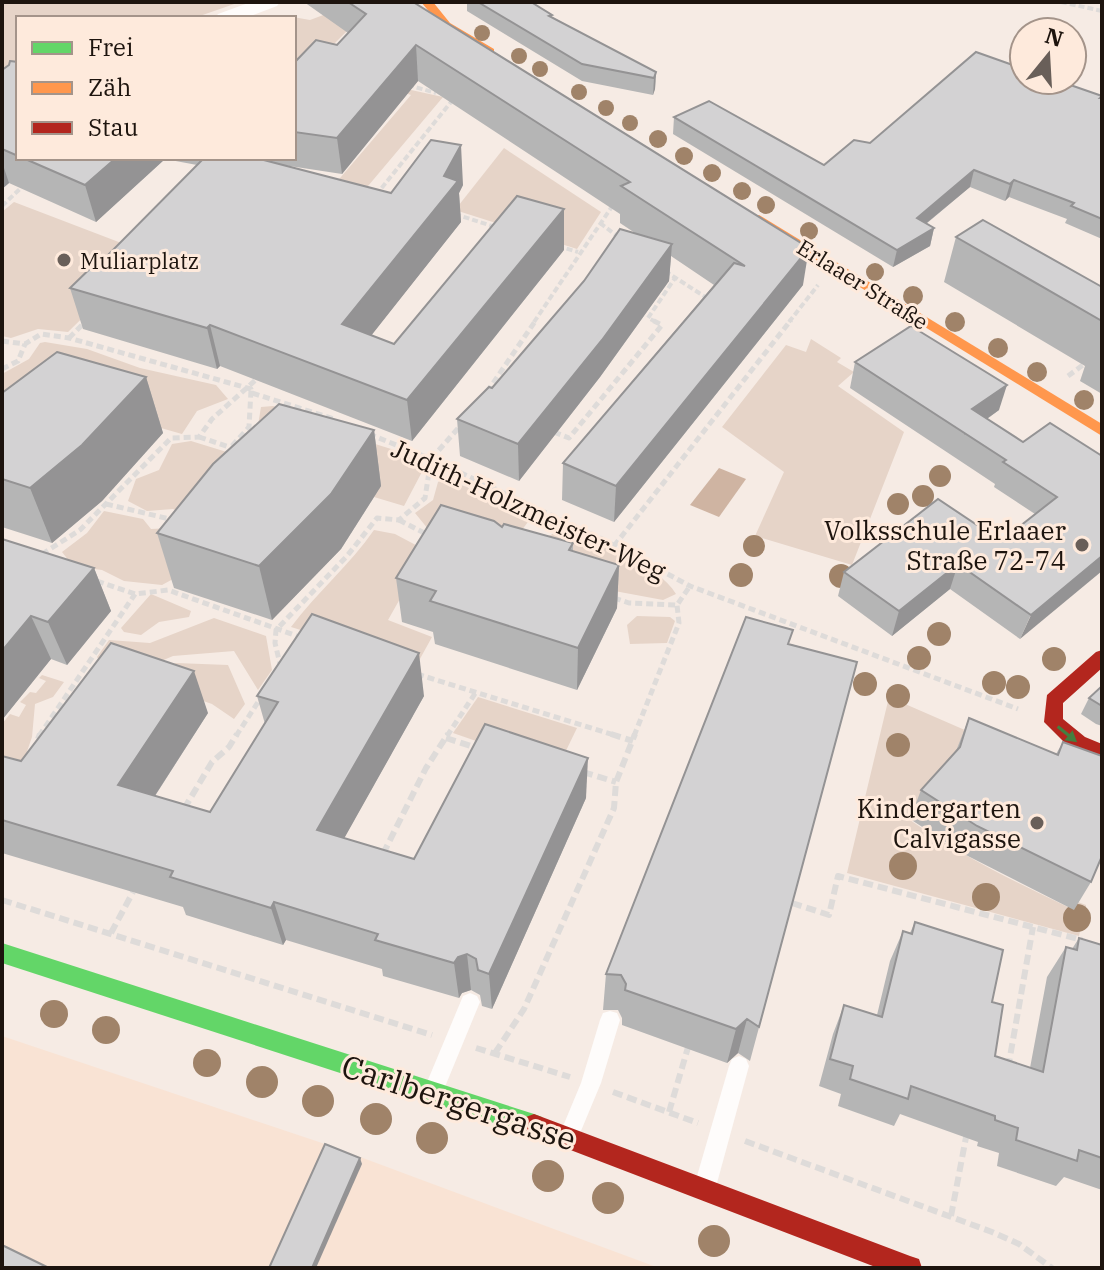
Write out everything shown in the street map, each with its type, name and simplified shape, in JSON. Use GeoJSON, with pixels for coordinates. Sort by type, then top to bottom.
{"type":"FeatureCollection","features":[{"type":"Feature","properties":{"kind":"street"},"geometry":{"type":"LineString","coordinates":[[231,16],[270,2]]}},
{"type":"Feature","properties":{"kind":"street"},"geometry":{"type":"LineString","coordinates":[[427,2],[446,25],[504,61]]}},
{"type":"Feature","properties":{"kind":"street","name":"Erlaaer Straße"},"geometry":{"type":"LineString","coordinates":[[742,209],[1102,431]]}},
{"type":"Feature","properties":{"kind":"street"},"geometry":{"type":"LineString","coordinates":[[1102,657],[1054,700],[1053,722],[1078,743],[1102,752]]}},
{"type":"Feature","properties":{"kind":"street","name":"Carlbergergasse"},"geometry":{"type":"LineString","coordinates":[[2,953],[569,1136],[910,1268]]}},
{"type":"Feature","properties":{"kind":"lane"},"geometry":{"type":"LineString","coordinates":[[433,1092],[470,1002]]}},
{"type":"Feature","properties":{"kind":"lane"},"geometry":{"type":"LineString","coordinates":[[569,1136],[591,1083],[610,1020]]}},
{"type":"Feature","properties":{"kind":"lane"},"geometry":{"type":"LineString","coordinates":[[704,1188],[739,1066]]}},
{"type":"Feature","properties":{"kind":"path"},"geometry":{"type":"LineString","coordinates":[[1061,2],[1102,11]]}},
{"type":"Feature","properties":{"kind":"path"},"geometry":{"type":"LineString","coordinates":[[407,84],[436,93]]}},
{"type":"Feature","properties":{"kind":"path"},"geometry":{"type":"LineString","coordinates":[[368,204],[455,96],[443,95]]}},
{"type":"Feature","properties":{"kind":"path"},"geometry":{"type":"LineString","coordinates":[[2,206],[34,177]]}},
{"type":"Feature","properties":{"kind":"path"},"geometry":{"type":"LineString","coordinates":[[383,187],[396,192]]}},
{"type":"Feature","properties":{"kind":"path"},"geometry":{"type":"LineString","coordinates":[[480,403],[616,199]]}},
{"type":"Feature","properties":{"kind":"path"},"geometry":{"type":"LineString","coordinates":[[449,212],[505,230]]}},
{"type":"Feature","properties":{"kind":"path"},"geometry":{"type":"LineString","coordinates":[[600,223],[625,241]]}},
{"type":"Feature","properties":{"kind":"path"},"geometry":{"type":"LineString","coordinates":[[549,243],[578,252]]}},
{"type":"Feature","properties":{"kind":"path"},"geometry":{"type":"LineString","coordinates":[[614,546],[833,266]]}},
{"type":"Feature","properties":{"kind":"path"},"geometry":{"type":"LineString","coordinates":[[662,269],[712,302]]}},
{"type":"Feature","properties":{"kind":"path"},"geometry":{"type":"LineString","coordinates":[[554,432],[569,438],[662,325],[648,318],[675,278]]}},
{"type":"Feature","properties":{"kind":"path"},"geometry":{"type":"LineString","coordinates":[[69,338],[88,319]]}},
{"type":"Feature","properties":{"kind":"path"},"geometry":{"type":"LineString","coordinates":[[2,369],[18,361],[25,344],[41,334],[69,338],[251,389],[252,393],[336,420]]}},
{"type":"Feature","properties":{"kind":"path"},"geometry":{"type":"LineString","coordinates":[[762,334],[774,341]]}},
{"type":"Feature","properties":{"kind":"path"},"geometry":{"type":"LineString","coordinates":[[2,341],[25,344]]}},
{"type":"Feature","properties":{"kind":"path"},"geometry":{"type":"LineString","coordinates":[[199,437],[208,420],[251,389],[266,366]]}},
{"type":"Feature","properties":{"kind":"path"},"geometry":{"type":"LineString","coordinates":[[232,446],[249,427],[251,389]]}},
{"type":"Feature","properties":{"kind":"path"},"geometry":{"type":"LineString","coordinates":[[399,520],[425,498],[431,459],[470,414]]}},
{"type":"Feature","properties":{"kind":"path","name":"Judith-Holzmeister-Weg"},"geometry":{"type":"LineString","coordinates":[[363,431],[431,459],[614,546],[690,586],[1053,722]]}},
{"type":"Feature","properties":{"kind":"path"},"geometry":{"type":"LineString","coordinates":[[30,551],[44,555],[80,530],[171,438],[199,437],[232,446],[242,456]]}},
{"type":"Feature","properties":{"kind":"path"},"geometry":{"type":"LineString","coordinates":[[106,504],[183,522]]}},
{"type":"Feature","properties":{"kind":"path"},"geometry":{"type":"LineString","coordinates":[[272,681],[281,667],[275,643],[276,630],[347,556],[377,518],[399,520],[437,540]]}},
{"type":"Feature","properties":{"kind":"path"},"geometry":{"type":"LineString","coordinates":[[83,576],[135,594],[168,590],[305,639]]}},
{"type":"Feature","properties":{"kind":"path"},"geometry":{"type":"LineString","coordinates":[[168,590],[177,578]]}},
{"type":"Feature","properties":{"kind":"path"},"geometry":{"type":"LineString","coordinates":[[495,1053],[524,1009],[614,808],[616,782],[679,623],[677,605],[690,586]]}},
{"type":"Feature","properties":{"kind":"path"},"geometry":{"type":"LineString","coordinates":[[33,752],[46,723],[135,594]]}},
{"type":"Feature","properties":{"kind":"path"},"geometry":{"type":"LineString","coordinates":[[602,594],[629,603],[677,605]]}},
{"type":"Feature","properties":{"kind":"path"},"geometry":{"type":"LineString","coordinates":[[405,670],[633,741]]}},
{"type":"Feature","properties":{"kind":"path"},"geometry":{"type":"LineString","coordinates":[[380,861],[426,768],[476,692]]}},
{"type":"Feature","properties":{"kind":"path"},"geometry":{"type":"LineString","coordinates":[[181,814],[212,762],[229,747],[264,694]]}},
{"type":"Feature","properties":{"kind":"path"},"geometry":{"type":"LineString","coordinates":[[446,738],[488,752]]}},
{"type":"Feature","properties":{"kind":"path"},"geometry":{"type":"LineString","coordinates":[[579,771],[616,782]]}},
{"type":"Feature","properties":{"kind":"path"},"geometry":{"type":"LineString","coordinates":[[792,903],[829,915],[838,876],[1088,941]]}},
{"type":"Feature","properties":{"kind":"path"},"geometry":{"type":"LineString","coordinates":[[111,934],[133,892]]}},
{"type":"Feature","properties":{"kind":"path"},"geometry":{"type":"LineString","coordinates":[[1007,1076],[1033,927]]}},
{"type":"Feature","properties":{"kind":"path"},"geometry":{"type":"LineString","coordinates":[[669,1112],[691,1037]]}},
{"type":"Feature","properties":{"kind":"path"},"geometry":{"type":"LineString","coordinates":[[969,1118],[951,1217],[1019,1244],[1052,1268]]}},
{"type":"Feature","properties":{"kind":"shaded area"},"geometry":{"type":"Polygon","coordinates":[[[2,2],[240,2],[200,16],[16,16],[16,80],[2,85],[2,2]]]}},
{"type":"Feature","properties":{"kind":"shaded area"},"geometry":{"type":"Polygon","coordinates":[[[358,2],[376,2],[312,66],[296,63],[296,18],[310,20],[358,2]]]}},
{"type":"Feature","properties":{"kind":"shaded area"},"geometry":{"type":"Polygon","coordinates":[[[402,88],[443,97],[352,205],[329,191],[411,95],[399,91],[402,88]]]}},
{"type":"Feature","properties":{"kind":"shaded area"},"geometry":{"type":"Polygon","coordinates":[[[504,148],[601,212],[577,249],[455,210],[504,148]]]}},
{"type":"Feature","properties":{"kind":"shaded area","name":"Muliarplatz"},"geometry":{"type":"Polygon","coordinates":[[[14,202],[137,249],[126,275],[68,332],[38,329],[11,338],[2,336],[2,212],[14,202]]]}},
{"type":"Feature","properties":{"kind":"shaded area"},"geometry":{"type":"Polygon","coordinates":[[[811,339],[841,358],[837,362],[854,372],[838,386],[904,432],[852,565],[755,536],[784,472],[722,427],[786,345],[806,352],[811,339]]]}},
{"type":"Feature","properties":{"kind":"shaded area"},"geometry":{"type":"Polygon","coordinates":[[[40,343],[87,349],[140,368],[216,385],[228,399],[197,411],[182,434],[105,412],[2,405],[2,374],[29,359],[40,343]]]}},
{"type":"Feature","properties":{"kind":"shaded area"},"geometry":{"type":"Polygon","coordinates":[[[273,406],[324,421],[356,438],[404,453],[424,468],[404,506],[374,497],[257,431],[261,407],[273,406]]]}},
{"type":"Feature","properties":{"kind":"shaded area"},"geometry":{"type":"Polygon","coordinates":[[[191,441],[230,453],[198,521],[173,509],[147,511],[128,501],[136,479],[159,470],[172,444],[191,441]]]}},
{"type":"Feature","properties":{"kind":"shaded area"},"geometry":{"type":"Polygon","coordinates":[[[719,468],[746,479],[719,517],[690,505],[719,468]]]}},
{"type":"Feature","properties":{"kind":"shaded area"},"geometry":{"type":"Polygon","coordinates":[[[443,479],[527,513],[531,518],[515,539],[437,540],[415,513],[433,500],[438,482],[443,479]]]}},
{"type":"Feature","properties":{"kind":"shaded area"},"geometry":{"type":"Polygon","coordinates":[[[104,511],[143,519],[151,529],[192,527],[173,579],[162,585],[124,581],[102,570],[73,566],[62,552],[87,533],[104,511]]]}},
{"type":"Feature","properties":{"kind":"shaded area"},"geometry":{"type":"Polygon","coordinates":[[[562,529],[641,564],[668,583],[676,594],[663,600],[593,587],[539,541],[562,529]]]}},
{"type":"Feature","properties":{"kind":"shaded area"},"geometry":{"type":"Polygon","coordinates":[[[374,530],[395,534],[427,551],[388,620],[432,637],[416,666],[291,627],[374,530]]]}},
{"type":"Feature","properties":{"kind":"shaded area"},"geometry":{"type":"Polygon","coordinates":[[[151,594],[191,611],[189,617],[159,622],[141,635],[124,632],[121,628],[151,594]]]}},
{"type":"Feature","properties":{"kind":"shaded area"},"geometry":{"type":"Polygon","coordinates":[[[637,616],[670,617],[675,621],[667,643],[630,644],[627,625],[637,616]]]}},
{"type":"Feature","properties":{"kind":"shaded area"},"geometry":{"type":"Polygon","coordinates":[[[214,618],[266,636],[272,670],[258,690],[234,651],[173,656],[147,667],[99,660],[97,657],[109,640],[150,643],[214,618]]]}},
{"type":"Feature","properties":{"kind":"shaded area"},"geometry":{"type":"Polygon","coordinates":[[[176,663],[228,665],[245,704],[234,719],[212,704],[113,670],[139,675],[176,663]]]}},
{"type":"Feature","properties":{"kind":"shaded area"},"geometry":{"type":"Polygon","coordinates":[[[42,675],[64,682],[53,697],[35,704],[32,737],[23,763],[2,770],[2,724],[10,714],[19,717],[26,705],[20,702],[30,692],[36,693],[46,681],[39,678],[42,675]]]}},
{"type":"Feature","properties":{"kind":"shaded area"},"geometry":{"type":"Polygon","coordinates":[[[478,697],[577,728],[561,761],[540,763],[453,733],[478,697]]]}},
{"type":"Feature","properties":{"kind":"shaded area"},"geometry":{"type":"Polygon","coordinates":[[[889,697],[997,744],[952,764],[910,820],[970,857],[1053,900],[1074,910],[1078,902],[1086,905],[1079,936],[847,873],[889,697]]]}},
{"type":"Feature","properties":{"kind":"shaded area"},"geometry":{"type":"Polygon","coordinates":[[[2,1036],[328,1145],[659,1268],[2,1268],[2,1036]]]}},
{"type":"Feature","properties":{"kind":"building"},"geometry":{"type":"Polygon","coordinates":[[[348,2],[413,2],[809,248],[616,486],[563,463],[734,263],[745,266],[621,186],[630,182],[416,45],[337,138],[296,132],[296,61],[316,40],[337,45],[366,14],[348,2]]]}},
{"type":"Feature","properties":{"kind":"building"},"geometry":{"type":"Polygon","coordinates":[[[478,2],[531,2],[552,15],[549,16],[656,72],[654,78],[582,64],[478,2]]]}},
{"type":"Feature","properties":{"kind":"building"},"geometry":{"type":"Polygon","coordinates":[[[976,52],[1008,63],[1008,96],[1088,96],[1088,91],[1102,96],[1102,219],[1071,206],[1074,203],[1014,180],[1010,184],[974,170],[917,218],[934,228],[897,250],[674,117],[709,101],[824,165],[854,140],[870,143],[976,52]]]}},
{"type":"Feature","properties":{"kind":"building"},"geometry":{"type":"Polygon","coordinates":[[[10,61],[16,62],[16,155],[2,149],[2,70],[10,61]]]}},
{"type":"Feature","properties":{"kind":"building"},"geometry":{"type":"Polygon","coordinates":[[[431,140],[461,145],[444,176],[458,181],[342,324],[394,344],[517,196],[564,209],[407,400],[210,325],[207,328],[70,288],[103,256],[106,257],[202,160],[264,160],[391,193],[431,140]]]}},
{"type":"Feature","properties":{"kind":"building"},"geometry":{"type":"Polygon","coordinates":[[[28,160],[114,160],[85,185],[28,160]]]}},
{"type":"Feature","properties":{"kind":"building"},"geometry":{"type":"Polygon","coordinates":[[[983,220],[1102,287],[1102,321],[956,237],[983,220]]]}},
{"type":"Feature","properties":{"kind":"building"},"geometry":{"type":"Polygon","coordinates":[[[620,229],[672,244],[602,340],[518,444],[457,419],[489,387],[492,388],[584,281],[620,229]]]}},
{"type":"Feature","properties":{"kind":"building"},"geometry":{"type":"Polygon","coordinates":[[[911,326],[1007,385],[972,409],[1023,442],[1050,423],[1102,456],[1102,556],[1031,615],[958,564],[899,611],[844,572],[938,499],[1001,541],[1057,497],[1003,462],[1006,460],[855,362],[911,326]]]}},
{"type":"Feature","properties":{"kind":"building"},"geometry":{"type":"Polygon","coordinates":[[[57,352],[146,377],[82,445],[30,488],[2,479],[2,393],[57,352]]]}},
{"type":"Feature","properties":{"kind":"building"},"geometry":{"type":"Polygon","coordinates":[[[279,404],[374,430],[331,494],[259,566],[157,533],[213,464],[279,404]]]}},
{"type":"Feature","properties":{"kind":"building"},"geometry":{"type":"Polygon","coordinates":[[[441,505],[494,521],[502,527],[504,524],[573,543],[569,550],[619,565],[578,648],[430,601],[436,591],[396,578],[441,505]]]}},
{"type":"Feature","properties":{"kind":"building"},"geometry":{"type":"Polygon","coordinates":[[[2,539],[94,568],[48,622],[31,616],[2,651],[2,539]]]}},
{"type":"Feature","properties":{"kind":"building"},"geometry":{"type":"Polygon","coordinates":[[[312,614],[419,653],[317,830],[414,859],[485,724],[588,758],[489,974],[478,970],[476,959],[467,954],[458,957],[454,963],[375,940],[378,934],[274,902],[271,908],[170,877],[173,871],[2,820],[2,756],[21,761],[111,643],[194,671],[118,785],[210,812],[278,702],[257,696],[312,614]]]}},
{"type":"Feature","properties":{"kind":"building"},"geometry":{"type":"Polygon","coordinates":[[[746,617],[793,630],[788,644],[857,662],[759,1027],[747,1019],[736,1029],[625,990],[626,984],[621,975],[606,974],[746,617]]]}},
{"type":"Feature","properties":{"kind":"building"},"geometry":{"type":"Polygon","coordinates":[[[1102,686],[1102,706],[1089,698],[1102,686]]]}},
{"type":"Feature","properties":{"kind":"building"},"geometry":{"type":"Polygon","coordinates":[[[969,718],[1058,755],[1063,742],[1102,756],[1102,856],[1091,882],[977,826],[921,790],[960,747],[969,718]]]}},
{"type":"Feature","properties":{"kind":"building"},"geometry":{"type":"Polygon","coordinates":[[[915,922],[1003,950],[992,1002],[1003,1005],[995,1056],[1043,1072],[1066,947],[1077,950],[1079,938],[1102,945],[1102,1158],[1079,1150],[1077,1161],[1016,1140],[1018,1128],[995,1120],[995,1116],[911,1086],[908,1099],[850,1079],[853,1066],[830,1059],[844,1005],[882,1017],[903,931],[912,934],[915,922]]]}},
{"type":"Feature","properties":{"kind":"building"},"geometry":{"type":"Polygon","coordinates":[[[325,1144],[360,1158],[312,1268],[269,1268],[325,1144]]]}},
{"type":"Feature","properties":{"kind":"building"},"geometry":{"type":"Polygon","coordinates":[[[2,1245],[49,1268],[2,1268],[2,1245]]]}},
{"type":"Feature","properties":{"kind":"traffic: fast"},"geometry":{"type":"LineString","coordinates":[[2,953],[534,1125]]}},
{"type":"Feature","properties":{"kind":"traffic: slow"},"geometry":{"type":"LineString","coordinates":[[427,2],[446,25],[490,52]]}},
{"type":"Feature","properties":{"kind":"traffic: slow"},"geometry":{"type":"LineString","coordinates":[[759,219],[1102,431]]}},
{"type":"Feature","properties":{"kind":"traffic: jam"},"geometry":{"type":"LineString","coordinates":[[1102,657],[1054,700],[1053,722],[1078,743],[1102,752]]}},
{"type":"Feature","properties":{"kind":"traffic: jam"},"geometry":{"type":"LineString","coordinates":[[534,1125],[910,1268]]}},
{"type":"Feature","properties":{"kind":"place","name":"Muliarplatz"},"geometry":{"type":"Point","coordinates":[64,260]}},
{"type":"Feature","properties":{"kind":"place","name":"Volksschule Erlaaer Straße 72-74"},"geometry":{"type":"Point","coordinates":[1082,545]}},
{"type":"Feature","properties":{"kind":"place","name":"Kindergarten Calvigasse"},"geometry":{"type":"Point","coordinates":[1037,823]}}]}
